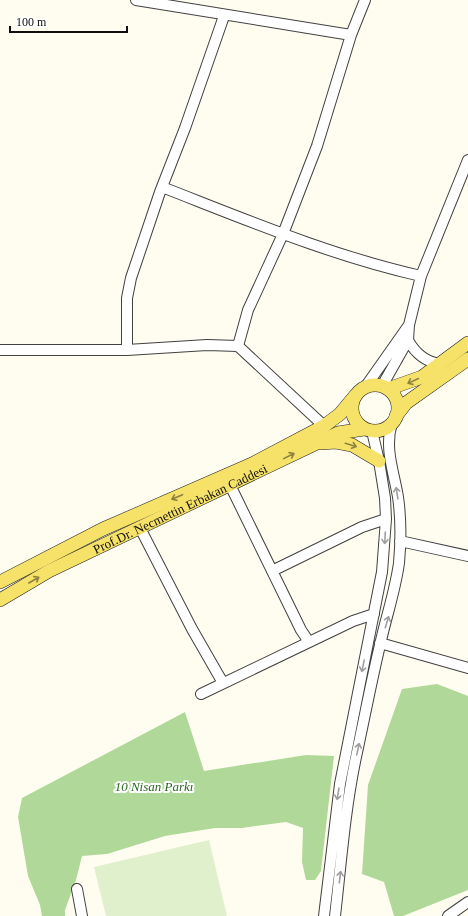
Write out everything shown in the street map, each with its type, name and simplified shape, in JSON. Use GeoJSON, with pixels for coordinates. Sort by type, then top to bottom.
{"type":"FeatureCollection","features":[{"type":"Feature","properties":{"kind":"main road"},"geometry":{"type":"LineString","coordinates":[[468,343],[422,377],[385,388],[366,386],[355,396],[352,410],[354,418],[368,430],[386,428],[394,420],[406,403],[468,360]]}},
{"type":"Feature","properties":{"kind":"main road"},"geometry":{"type":"LineString","coordinates":[[385,388],[397,402],[394,420]]}},
{"type":"Feature","properties":{"kind":"main road","name":"Prof.Dr. Necmettin Erbakan Caddesi"},"geometry":{"type":"LineString","coordinates":[[0,582],[103,529],[252,464],[324,426],[340,414],[355,396]]}},
{"type":"Feature","properties":{"kind":"main road","name":"Prof.Dr. Necmettin Erbakan Caddesi"},"geometry":{"type":"LineString","coordinates":[[0,600],[49,571],[338,432],[368,430]]}},
{"type":"Feature","properties":{"kind":"main road"},"geometry":{"type":"LineString","coordinates":[[318,442],[336,442],[352,445],[379,461]]}},
{"type":"Feature","properties":{"kind":"street"},"geometry":{"type":"LineString","coordinates":[[136,0],[224,16],[351,36]]}},
{"type":"Feature","properties":{"kind":"street"},"geometry":{"type":"LineString","coordinates":[[238,346],[248,310],[283,234],[317,146],[351,36],[365,0]]}},
{"type":"Feature","properties":{"kind":"street"},"geometry":{"type":"LineString","coordinates":[[127,350],[127,298],[131,278],[162,187],[186,128],[224,16]]}},
{"type":"Feature","properties":{"kind":"street"},"geometry":{"type":"LineString","coordinates":[[385,388],[408,340],[409,325],[421,276],[468,160]]}},
{"type":"Feature","properties":{"kind":"street"},"geometry":{"type":"LineString","coordinates":[[162,187],[283,234],[398,271],[421,276]]}},
{"type":"Feature","properties":{"kind":"street"},"geometry":{"type":"LineString","coordinates":[[366,386],[409,325]]}},
{"type":"Feature","properties":{"kind":"street"},"geometry":{"type":"LineString","coordinates":[[408,340],[422,357],[430,362],[440,364]]}},
{"type":"Feature","properties":{"kind":"street"},"geometry":{"type":"LineString","coordinates":[[0,350],[127,350],[207,345],[238,346],[324,426]]}},
{"type":"Feature","properties":{"kind":"street"},"geometry":{"type":"LineString","coordinates":[[335,916],[352,782],[380,644],[394,594],[400,541],[398,498],[388,445],[388,434],[394,420]]}},
{"type":"Feature","properties":{"kind":"street"},"geometry":{"type":"LineString","coordinates":[[324,916],[341,778],[382,572],[386,519],[385,498],[379,461],[368,430]]}},
{"type":"Feature","properties":{"kind":"street"},"geometry":{"type":"LineString","coordinates":[[230,485],[300,630],[309,642]]}},
{"type":"Feature","properties":{"kind":"street"},"geometry":{"type":"LineString","coordinates":[[272,571],[362,526],[386,519]]}},
{"type":"Feature","properties":{"kind":"street"},"geometry":{"type":"LineString","coordinates":[[140,528],[192,630],[223,683]]}},
{"type":"Feature","properties":{"kind":"street"},"geometry":{"type":"LineString","coordinates":[[400,541],[468,556]]}},
{"type":"Feature","properties":{"kind":"street"},"geometry":{"type":"LineString","coordinates":[[201,694],[353,621],[374,614]]}},
{"type":"Feature","properties":{"kind":"street"},"geometry":{"type":"LineString","coordinates":[[380,644],[468,668]]}},
{"type":"Feature","properties":{"kind":"street"},"geometry":{"type":"LineString","coordinates":[[77,889],[82,916]]}},
{"type":"Feature","properties":{"kind":"street"},"geometry":{"type":"LineString","coordinates":[[448,916],[468,902]]}},
{"type":"Feature","properties":{"kind":"green space"},"geometry":{"type":"Polygon","coordinates":[[[437,684],[468,696],[468,890],[403,916],[394,916],[384,882],[362,874],[368,785],[402,689],[437,684]]]}},
{"type":"Feature","properties":{"kind":"green space","name":"10 Nisan Parkı"},"geometry":{"type":"Polygon","coordinates":[[[185,712],[204,771],[306,755],[334,756],[321,871],[315,880],[306,880],[302,862],[303,828],[286,822],[242,828],[215,828],[165,836],[107,854],[82,856],[76,880],[65,910],[65,916],[42,916],[40,905],[28,876],[18,817],[22,798],[185,712]]]}},
{"type":"Feature","properties":{"kind":"green space"},"geometry":{"type":"Polygon","coordinates":[[[209,840],[227,916],[106,916],[94,867],[209,840]]]}}]}
